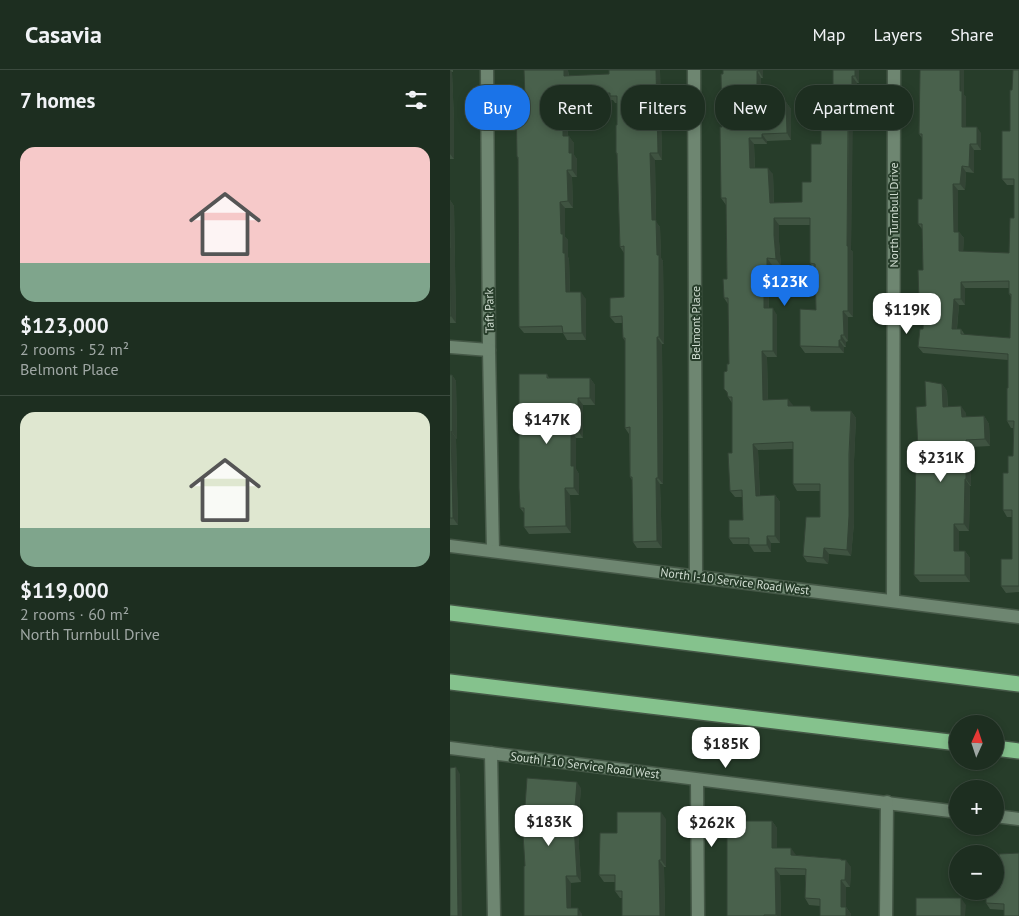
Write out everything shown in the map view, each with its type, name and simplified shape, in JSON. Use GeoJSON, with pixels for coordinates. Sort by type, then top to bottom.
{"type":"FeatureCollection","features":[{"type":"Feature","properties":{"kind":"highway"},"geometry":{"type":"LineString","coordinates":[[450,613],[1019,684]]}},
{"type":"Feature","properties":{"kind":"highway"},"geometry":{"type":"LineString","coordinates":[[450,682],[949,742]]}},
{"type":"Feature","properties":{"kind":"highway"},"geometry":{"type":"LineString","coordinates":[[1004,749],[1019,751]]}},
{"type":"Feature","properties":{"kind":"street","name":"Taft Park"},"geometry":{"type":"LineString","coordinates":[[487,70],[493,551]]}},
{"type":"Feature","properties":{"kind":"street","name":"Belmont Place"},"geometry":{"type":"LineString","coordinates":[[694,70],[696,576]]}},
{"type":"Feature","properties":{"kind":"street","name":"North Turnbull Drive"},"geometry":{"type":"LineString","coordinates":[[892,600],[894,70]]}},
{"type":"Feature","properties":{"kind":"street"},"geometry":{"type":"LineString","coordinates":[[450,347],[490,350]]}},
{"type":"Feature","properties":{"kind":"street","name":"North I-10 Service Road West"},"geometry":{"type":"LineString","coordinates":[[450,546],[1019,617]]}},
{"type":"Feature","properties":{"kind":"street","name":"South I-10 Service Road West"},"geometry":{"type":"LineString","coordinates":[[450,748],[949,811]]}},
{"type":"Feature","properties":{"kind":"street"},"geometry":{"type":"LineString","coordinates":[[491,753],[494,916]]}},
{"type":"Feature","properties":{"kind":"street"},"geometry":{"type":"LineString","coordinates":[[697,780],[698,916]]}},
{"type":"Feature","properties":{"kind":"street"},"geometry":{"type":"LineString","coordinates":[[886,916],[887,802]]}},
{"type":"Feature","properties":{"kind":"street"},"geometry":{"type":"LineString","coordinates":[[1004,818],[1019,820]]}},
{"type":"Feature","properties":{"kind":"building"},"geometry":{"type":"Polygon","coordinates":[[[524,70],[564,70],[564,76],[609,74],[609,70],[656,70],[656,85],[621,85],[621,130],[657,130],[658,153],[650,153],[652,220],[656,220],[657,255],[659,255],[657,541],[633,542],[630,427],[625,428],[625,338],[623,338],[622,316],[610,317],[610,298],[624,297],[624,246],[620,247],[616,153],[617,96],[611,96],[611,85],[540,85],[540,130],[563,130],[563,136],[569,136],[569,153],[572,153],[572,170],[567,170],[568,201],[560,202],[561,234],[563,234],[563,253],[565,253],[566,292],[581,292],[582,333],[563,333],[562,326],[519,327],[517,130],[530,130],[530,85],[525,85],[524,70]]]}},
{"type":"Feature","properties":{"kind":"building"},"geometry":{"type":"Polygon","coordinates":[[[723,70],[759,70],[757,71],[757,85],[721,85],[721,74],[723,74],[723,70]]]}},
{"type":"Feature","properties":{"kind":"building"},"geometry":{"type":"Polygon","coordinates":[[[833,70],[855,70],[855,76],[852,76],[852,85],[833,85],[833,70]]]}},
{"type":"Feature","properties":{"kind":"building"},"geometry":{"type":"Polygon","coordinates":[[[920,70],[960,70],[962,127],[977,127],[977,144],[970,144],[969,167],[962,166],[960,184],[953,184],[954,232],[959,232],[959,251],[1009,253],[1010,218],[1014,218],[1014,179],[1002,179],[1002,131],[1010,131],[1010,90],[1012,90],[1013,70],[1019,70],[1019,586],[1001,586],[1001,559],[1012,559],[1012,510],[1003,510],[1003,473],[1008,473],[1008,456],[1013,456],[1014,421],[1007,421],[1008,354],[918,347],[920,329],[923,329],[925,301],[919,301],[918,270],[923,270],[922,224],[918,224],[918,199],[922,199],[922,134],[919,134],[920,70]],[[1009,281],[961,282],[961,299],[954,299],[952,329],[961,329],[961,334],[1010,338],[1011,294],[1009,294],[1009,281]]]}},
{"type":"Feature","properties":{"kind":"building"},"geometry":{"type":"Polygon","coordinates":[[[786,102],[787,133],[762,134],[762,138],[749,138],[750,168],[768,168],[770,203],[802,202],[802,182],[811,182],[811,144],[821,144],[821,130],[848,130],[848,311],[843,311],[844,335],[841,335],[839,347],[800,346],[800,309],[816,310],[815,264],[810,263],[810,218],[774,218],[776,259],[767,258],[767,273],[764,273],[764,308],[773,308],[773,351],[762,351],[763,400],[788,399],[788,406],[810,406],[811,411],[851,411],[847,550],[824,548],[823,558],[803,556],[806,517],[820,517],[820,484],[793,484],[793,442],[753,444],[756,496],[775,495],[775,536],[767,536],[767,545],[749,545],[749,538],[729,538],[729,520],[743,520],[742,490],[730,491],[728,453],[732,453],[732,397],[728,397],[724,389],[724,372],[727,371],[727,364],[729,364],[728,298],[724,298],[723,279],[727,279],[726,198],[721,198],[720,130],[785,130],[786,102]]]}},
{"type":"Feature","properties":{"kind":"building"},"geometry":{"type":"Polygon","coordinates":[[[450,248],[451,316],[450,316],[450,248]]]}},
{"type":"Feature","properties":{"kind":"building"},"geometry":{"type":"Polygon","coordinates":[[[519,374],[547,374],[547,378],[590,378],[590,398],[578,398],[578,431],[571,430],[571,466],[574,466],[574,488],[565,488],[566,526],[524,527],[524,508],[520,508],[519,488],[519,374]]]}},
{"type":"Feature","properties":{"kind":"building"},"geometry":{"type":"Polygon","coordinates":[[[450,375],[452,375],[453,518],[450,518],[450,375]]]}},
{"type":"Feature","properties":{"kind":"building"},"geometry":{"type":"Polygon","coordinates":[[[925,381],[942,384],[943,407],[961,406],[962,417],[984,416],[985,439],[966,440],[964,524],[954,524],[954,551],[965,551],[965,575],[914,575],[916,449],[918,449],[916,407],[926,406],[925,381]]]}},
{"type":"Feature","properties":{"kind":"building"},"geometry":{"type":"Polygon","coordinates":[[[456,767],[458,916],[450,916],[450,768],[456,767]]]}},
{"type":"Feature","properties":{"kind":"building"},"geometry":{"type":"Polygon","coordinates":[[[527,778],[577,782],[575,807],[573,807],[577,876],[566,876],[567,908],[578,908],[578,916],[524,916],[525,866],[523,834],[527,778]]]}},
{"type":"Feature","properties":{"kind":"building"},"geometry":{"type":"Polygon","coordinates":[[[617,812],[661,812],[661,860],[659,860],[660,916],[622,916],[622,891],[615,891],[615,875],[599,875],[600,833],[617,833],[617,812]]]}},
{"type":"Feature","properties":{"kind":"building"},"geometry":{"type":"Polygon","coordinates":[[[727,821],[772,821],[772,848],[791,848],[791,855],[846,860],[845,880],[841,880],[841,907],[846,907],[846,916],[820,916],[820,899],[805,898],[806,869],[775,868],[776,915],[727,916],[727,821]]]}},
{"type":"Feature","properties":{"kind":"building"},"geometry":{"type":"Polygon","coordinates":[[[1019,853],[1019,916],[1004,916],[1004,904],[986,903],[986,900],[1004,900],[1004,854],[1019,853]]]}},
{"type":"Feature","properties":{"kind":"building"},"geometry":{"type":"Polygon","coordinates":[[[916,898],[961,900],[961,916],[916,916],[916,898]]]}}]}
